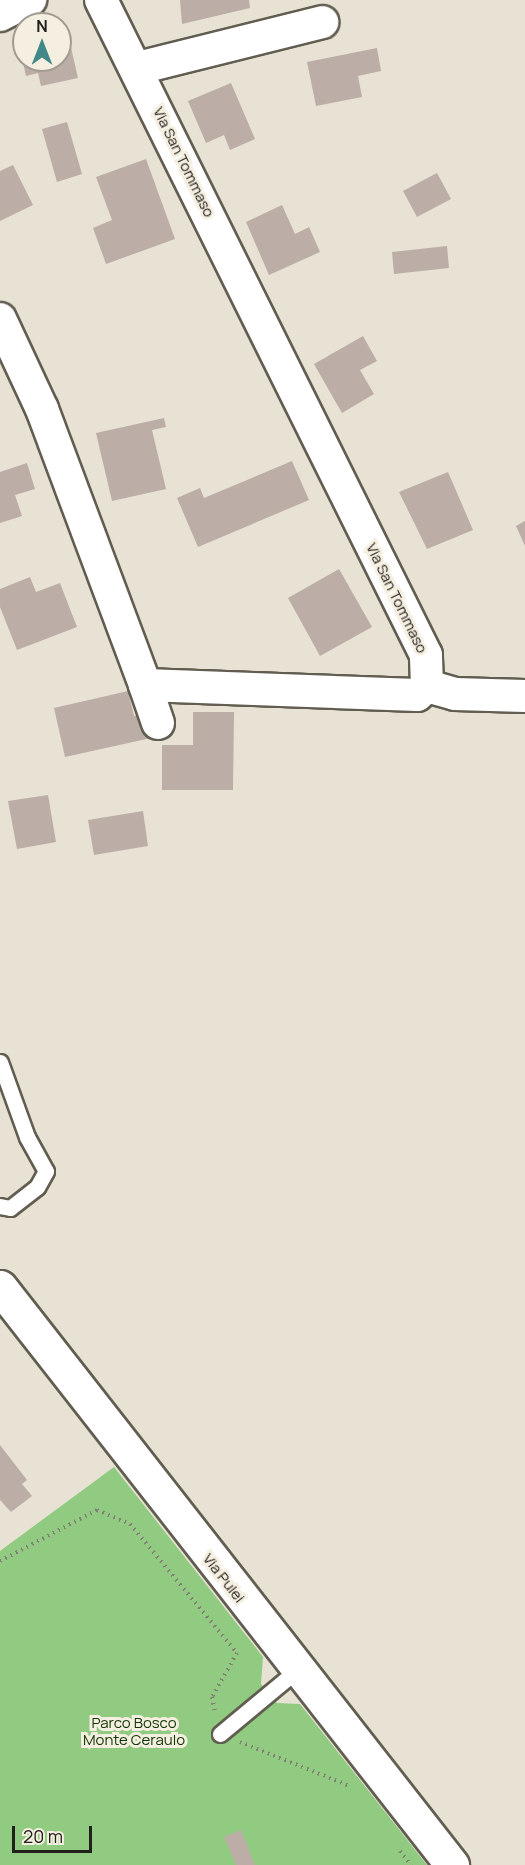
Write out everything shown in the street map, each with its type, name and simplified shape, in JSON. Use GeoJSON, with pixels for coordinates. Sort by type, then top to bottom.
{"type":"FeatureCollection","features":[{"type":"Feature","properties":{"kind":"main road","name":"Via Pulei"},"geometry":{"type":"LineString","coordinates":[[0,1287],[296,1671],[452,1865]]}},
{"type":"Feature","properties":{"kind":"street"},"geometry":{"type":"LineString","coordinates":[[0,15],[30,0]]}},
{"type":"Feature","properties":{"kind":"street","name":"Via San Tommaso"},"geometry":{"type":"LineString","coordinates":[[101,0],[138,68],[426,655],[427,686]]}},
{"type":"Feature","properties":{"kind":"street"},"geometry":{"type":"LineString","coordinates":[[138,68],[322,22]]}},
{"type":"Feature","properties":{"kind":"street"},"geometry":{"type":"LineString","coordinates":[[0,319],[42,409],[158,723]]}},
{"type":"Feature","properties":{"kind":"street"},"geometry":{"type":"LineString","coordinates":[[145,685],[417,695],[427,686],[455,694],[525,696]]}},
{"type":"Feature","properties":{"kind":"lane"},"geometry":{"type":"LineString","coordinates":[[0,1062],[27,1137],[46,1171],[44,1180],[10,1208],[0,1206]]}},
{"type":"Feature","properties":{"kind":"lane"},"geometry":{"type":"LineString","coordinates":[[220,1734],[296,1671]]}},
{"type":"Feature","properties":{"kind":"path"},"geometry":{"type":"LineString","coordinates":[[0,1561],[97,1510],[130,1524],[237,1653],[212,1696],[220,1734],[348,1784],[355,1793]]}},
{"type":"Feature","properties":{"kind":"path"},"geometry":{"type":"LineString","coordinates":[[397,1847],[411,1865]]}},
{"type":"Feature","properties":{"kind":"green space","name":"Parco Bosco Monte Ceraulo"},"geometry":{"type":"Polygon","coordinates":[[[114,1467],[263,1657],[261,1684],[277,1703],[300,1704],[427,1865],[0,1865],[0,1551],[114,1467]]]}},
{"type":"Feature","properties":{"kind":"building"},"geometry":{"type":"Polygon","coordinates":[[[180,0],[249,0],[250,8],[182,24],[180,0]]]}},
{"type":"Feature","properties":{"kind":"building"},"geometry":{"type":"Polygon","coordinates":[[[377,48],[381,71],[358,76],[362,97],[316,106],[307,62],[377,48]]]}},
{"type":"Feature","properties":{"kind":"building"},"geometry":{"type":"Polygon","coordinates":[[[72,52],[78,78],[41,86],[38,73],[26,76],[25,72],[72,72],[72,52]]]}},
{"type":"Feature","properties":{"kind":"building"},"geometry":{"type":"Polygon","coordinates":[[[231,83],[255,139],[230,150],[224,135],[206,143],[188,101],[231,83]]]}},
{"type":"Feature","properties":{"kind":"building"},"geometry":{"type":"Polygon","coordinates":[[[67,122],[82,174],[57,182],[42,129],[67,122]]]}},
{"type":"Feature","properties":{"kind":"building"},"geometry":{"type":"Polygon","coordinates":[[[146,159],[175,239],[106,264],[93,228],[112,220],[96,177],[146,159]]]}},
{"type":"Feature","properties":{"kind":"building"},"geometry":{"type":"Polygon","coordinates":[[[13,165],[33,205],[0,221],[0,171],[13,165]]]}},
{"type":"Feature","properties":{"kind":"building"},"geometry":{"type":"Polygon","coordinates":[[[437,173],[451,199],[417,217],[403,191],[437,173]]]}},
{"type":"Feature","properties":{"kind":"building"},"geometry":{"type":"Polygon","coordinates":[[[282,205],[295,234],[309,227],[320,252],[269,275],[246,222],[282,205]]]}},
{"type":"Feature","properties":{"kind":"building"},"geometry":{"type":"Polygon","coordinates":[[[447,246],[449,268],[394,274],[392,252],[447,246]]]}},
{"type":"Feature","properties":{"kind":"building"},"geometry":{"type":"Polygon","coordinates":[[[363,336],[377,361],[360,370],[374,394],[342,413],[314,364],[363,336]]]}},
{"type":"Feature","properties":{"kind":"building"},"geometry":{"type":"Polygon","coordinates":[[[164,418],[166,427],[152,430],[166,489],[112,501],[96,433],[164,418]]]}},
{"type":"Feature","properties":{"kind":"building"},"geometry":{"type":"Polygon","coordinates":[[[292,461],[309,500],[198,547],[177,498],[200,488],[204,498],[292,461]]]}},
{"type":"Feature","properties":{"kind":"building"},"geometry":{"type":"Polygon","coordinates":[[[27,463],[35,489],[15,495],[22,516],[0,523],[0,472],[27,463]]]}},
{"type":"Feature","properties":{"kind":"building"},"geometry":{"type":"Polygon","coordinates":[[[448,472],[473,530],[427,549],[399,492],[448,472]]]}},
{"type":"Feature","properties":{"kind":"building"},"geometry":{"type":"Polygon","coordinates":[[[525,521],[525,546],[516,526],[525,521]]]}},
{"type":"Feature","properties":{"kind":"building"},"geometry":{"type":"Polygon","coordinates":[[[339,569],[372,627],[320,656],[288,598],[339,569]]]}},
{"type":"Feature","properties":{"kind":"building"},"geometry":{"type":"Polygon","coordinates":[[[30,577],[36,592],[60,583],[77,627],[17,650],[0,607],[0,589],[30,577]]]}},
{"type":"Feature","properties":{"kind":"building"},"geometry":{"type":"Polygon","coordinates":[[[128,691],[134,716],[146,713],[151,738],[65,757],[54,708],[128,691]]]}},
{"type":"Feature","properties":{"kind":"building"},"geometry":{"type":"Polygon","coordinates":[[[193,712],[234,712],[233,790],[162,790],[162,745],[193,745],[193,712]]]}},
{"type":"Feature","properties":{"kind":"building"},"geometry":{"type":"Polygon","coordinates":[[[48,795],[56,842],[17,849],[8,801],[48,795]]]}},
{"type":"Feature","properties":{"kind":"building"},"geometry":{"type":"Polygon","coordinates":[[[143,811],[148,846],[94,855],[88,820],[143,811]]]}},
{"type":"Feature","properties":{"kind":"building"},"geometry":{"type":"Polygon","coordinates":[[[0,1445],[27,1480],[22,1484],[32,1496],[11,1512],[0,1500],[0,1445]]]}},
{"type":"Feature","properties":{"kind":"building"},"geometry":{"type":"Polygon","coordinates":[[[241,1830],[255,1865],[236,1865],[224,1837],[241,1830]]]}}]}
